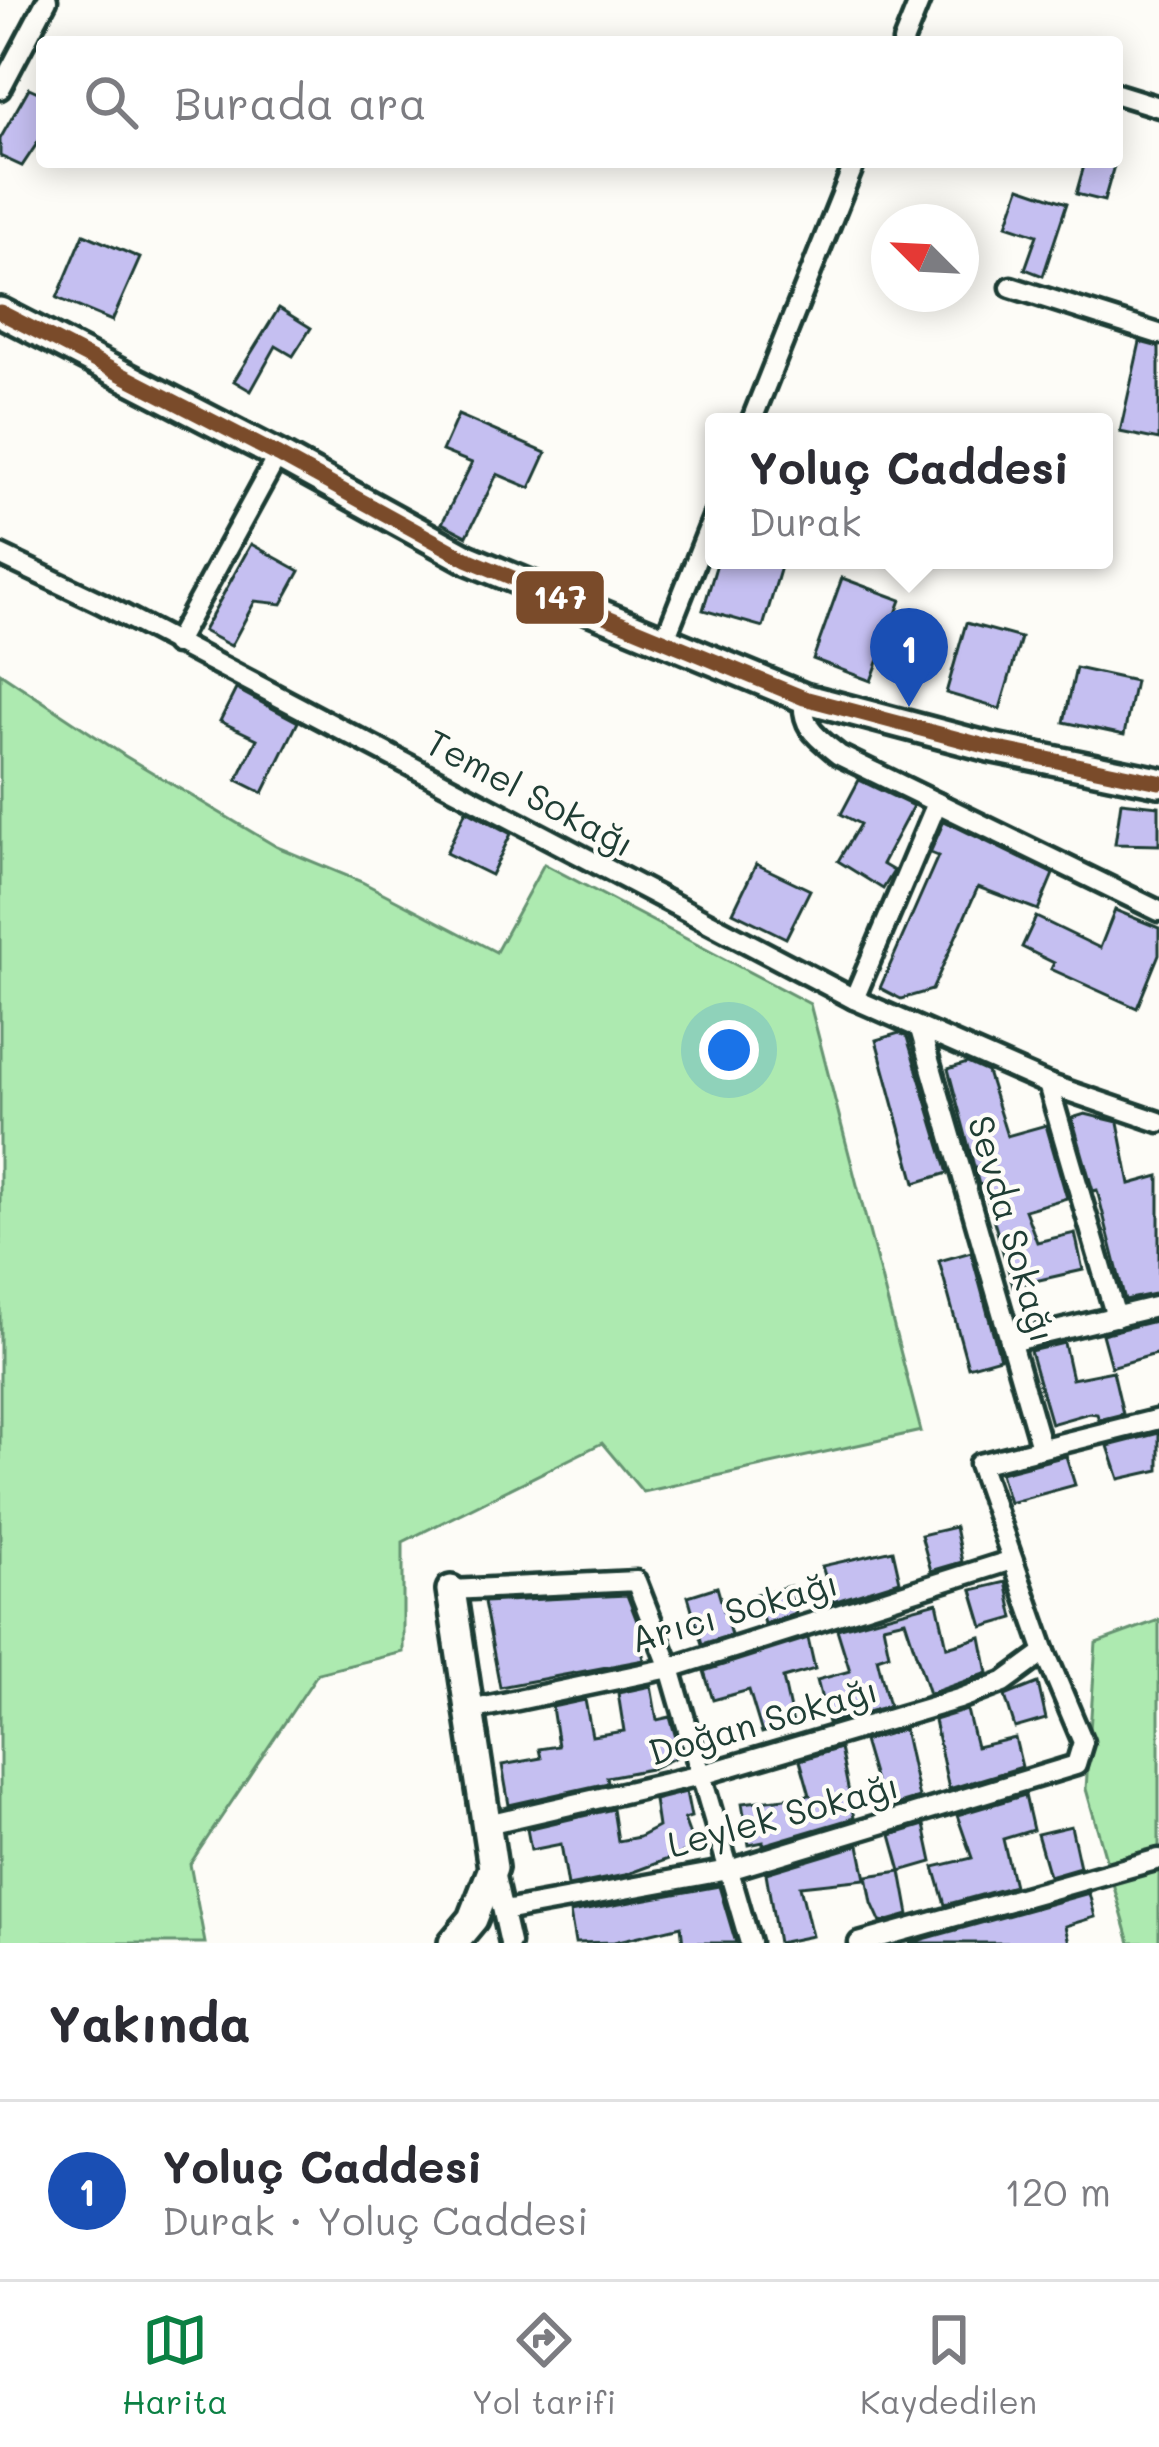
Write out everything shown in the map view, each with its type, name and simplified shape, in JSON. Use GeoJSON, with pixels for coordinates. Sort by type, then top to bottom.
{"type":"FeatureCollection","features":[{"type":"Feature","properties":{"kind":"street"},"geometry":{"type":"LineString","coordinates":[[0,89],[47,0]]}},
{"type":"Feature","properties":{"kind":"street"},"geometry":{"type":"LineString","coordinates":[[906,36],[920,0]]}},
{"type":"Feature","properties":{"kind":"street"},"geometry":{"type":"LineString","coordinates":[[1123,96],[1159,107]]}},
{"type":"Feature","properties":{"kind":"street"},"geometry":{"type":"LineString","coordinates":[[756,413],[853,168]]}},
{"type":"Feature","properties":{"kind":"street"},"geometry":{"type":"LineString","coordinates":[[1011,287],[1159,334]]}},
{"type":"Feature","properties":{"kind":"street"},"geometry":{"type":"LineString","coordinates":[[0,312],[467,559],[804,698],[989,747],[1159,782]]}},
{"type":"Feature","properties":{"kind":"street"},"geometry":{"type":"LineString","coordinates":[[176,644],[278,455]]}},
{"type":"Feature","properties":{"kind":"street"},"geometry":{"type":"LineString","coordinates":[[664,641],[705,538]]}},
{"type":"Feature","properties":{"kind":"street","name":"Temel Sokağı"},"geometry":{"type":"LineString","coordinates":[[0,555],[854,999],[1048,1084],[1159,1122]]}},
{"type":"Feature","properties":{"kind":"street"},"geometry":{"type":"LineString","coordinates":[[804,698],[807,729],[839,755],[1159,910]]}},
{"type":"Feature","properties":{"kind":"street"},"geometry":{"type":"LineString","coordinates":[[854,999],[937,803]]}},
{"type":"Feature","properties":{"kind":"street","name":"Sevda Sokağı"},"geometry":{"type":"LineString","coordinates":[[920,1029],[1041,1447]]}},
{"type":"Feature","properties":{"kind":"street"},"geometry":{"type":"LineString","coordinates":[[1048,1084],[1116,1317]]}},
{"type":"Feature","properties":{"kind":"street"},"geometry":{"type":"LineString","coordinates":[[1010,1342],[1159,1306]]}},
{"type":"Feature","properties":{"kind":"street"},"geometry":{"type":"LineString","coordinates":[[1045,1652],[979,1464],[1159,1419]]}},
{"type":"Feature","properties":{"kind":"street","name":"Arıcı Sokağı"},"geometry":{"type":"LineString","coordinates":[[470,1710],[670,1668],[1012,1560]]}},
{"type":"Feature","properties":{"kind":"street"},"geometry":{"type":"LineString","coordinates":[[510,1943],[493,1868],[452,1590],[636,1581],[670,1668],[750,1943]]}},
{"type":"Feature","properties":{"kind":"street","name":"Leylek Sokağı"},"geometry":{"type":"LineString","coordinates":[[503,1910],[729,1870],[1076,1765],[1083,1742],[1045,1652]]}},
{"type":"Feature","properties":{"kind":"street","name":"Doğan Sokağı"},"geometry":{"type":"LineString","coordinates":[[487,1823],[701,1775],[958,1699],[1004,1682],[1045,1652]]}},
{"type":"Feature","properties":{"kind":"street"},"geometry":{"type":"LineString","coordinates":[[860,1943],[1159,1859]]}},
{"type":"Feature","properties":{"kind":"street"},"geometry":{"type":"LineString","coordinates":[[453,1943],[473,1919],[493,1868]]}},
{"type":"Feature","properties":{"kind":"green space"},"geometry":{"type":"Polygon","coordinates":[[[0,673],[125,756],[277,847],[362,882],[496,952],[544,864],[810,1004],[921,1431],[643,1492],[602,1443],[403,1542],[403,1652],[318,1673],[190,1864],[205,1943],[0,1943],[0,673]]]}},
{"type":"Feature","properties":{"kind":"green space"},"geometry":{"type":"Polygon","coordinates":[[[1159,1620],[1159,1943],[1130,1943],[1086,1789],[1096,1643],[1159,1620]]]}},
{"type":"Feature","properties":{"kind":"building"},"geometry":{"type":"Polygon","coordinates":[[[29,88],[36,91],[36,145],[22,166],[0,156],[0,139],[29,88]]]}},
{"type":"Feature","properties":{"kind":"building"},"geometry":{"type":"Polygon","coordinates":[[[1083,168],[1113,168],[1104,201],[1076,194],[1083,168]]]}},
{"type":"Feature","properties":{"kind":"building"},"geometry":{"type":"Polygon","coordinates":[[[1020,187],[1067,203],[1043,276],[1025,269],[1037,235],[1007,225],[1020,187]]]}},
{"type":"Feature","properties":{"kind":"building"},"geometry":{"type":"Polygon","coordinates":[[[84,234],[140,258],[112,321],[57,298],[84,234]]]}},
{"type":"Feature","properties":{"kind":"building"},"geometry":{"type":"Polygon","coordinates":[[[279,308],[311,328],[293,356],[276,346],[251,391],[234,381],[279,308]]]}},
{"type":"Feature","properties":{"kind":"building"},"geometry":{"type":"Polygon","coordinates":[[[1140,342],[1159,347],[1159,440],[1120,432],[1140,342]]]}},
{"type":"Feature","properties":{"kind":"building"},"geometry":{"type":"Polygon","coordinates":[[[458,415],[546,453],[530,488],[497,474],[467,536],[442,523],[472,463],[442,451],[458,415]]]}},
{"type":"Feature","properties":{"kind":"building"},"geometry":{"type":"Polygon","coordinates":[[[251,544],[300,571],[282,604],[255,601],[231,646],[203,631],[251,544]]]}},
{"type":"Feature","properties":{"kind":"building"},"geometry":{"type":"Polygon","coordinates":[[[715,569],[780,569],[763,627],[703,610],[715,569]]]}},
{"type":"Feature","properties":{"kind":"building"},"geometry":{"type":"Polygon","coordinates":[[[842,578],[901,600],[871,681],[813,659],[842,578]]]}},
{"type":"Feature","properties":{"kind":"building"},"geometry":{"type":"Polygon","coordinates":[[[966,623],[1021,638],[1000,709],[946,693],[966,623]]]}},
{"type":"Feature","properties":{"kind":"building"},"geometry":{"type":"Polygon","coordinates":[[[1076,668],[1135,681],[1124,735],[1064,722],[1076,668]]]}},
{"type":"Feature","properties":{"kind":"building"},"geometry":{"type":"Polygon","coordinates":[[[236,689],[298,722],[263,793],[237,780],[257,739],[220,721],[236,689]]]}},
{"type":"Feature","properties":{"kind":"building"},"geometry":{"type":"Polygon","coordinates":[[[859,780],[913,806],[882,864],[894,871],[883,889],[838,861],[860,824],[841,814],[859,780]]]}},
{"type":"Feature","properties":{"kind":"building"},"geometry":{"type":"Polygon","coordinates":[[[1121,802],[1159,806],[1159,845],[1115,844],[1121,802]]]}},
{"type":"Feature","properties":{"kind":"building"},"geometry":{"type":"Polygon","coordinates":[[[466,810],[511,834],[491,875],[446,853],[466,810]]]}},
{"type":"Feature","properties":{"kind":"building"},"geometry":{"type":"Polygon","coordinates":[[[944,821],[1053,874],[1038,910],[978,887],[932,990],[901,999],[880,988],[938,856],[930,853],[944,821]]]}},
{"type":"Feature","properties":{"kind":"building"},"geometry":{"type":"Polygon","coordinates":[[[756,864],[810,890],[786,938],[733,912],[756,864]]]}},
{"type":"Feature","properties":{"kind":"building"},"geometry":{"type":"Polygon","coordinates":[[[1115,910],[1159,928],[1159,954],[1137,1008],[1051,969],[1054,963],[1022,947],[1036,917],[1100,948],[1115,910]]]}},
{"type":"Feature","properties":{"kind":"building"},"geometry":{"type":"Polygon","coordinates":[[[899,1033],[907,1037],[948,1173],[915,1183],[876,1040],[899,1033]]]}},
{"type":"Feature","properties":{"kind":"building"},"geometry":{"type":"Polygon","coordinates":[[[967,1063],[987,1072],[1007,1136],[1046,1125],[1067,1198],[1025,1210],[1037,1242],[1075,1233],[1083,1270],[1013,1286],[948,1069],[967,1063]]]}},
{"type":"Feature","properties":{"kind":"building"},"geometry":{"type":"Polygon","coordinates":[[[1085,1114],[1118,1122],[1130,1184],[1159,1176],[1159,1293],[1125,1300],[1097,1190],[1093,1191],[1072,1118],[1085,1114]]]}},
{"type":"Feature","properties":{"kind":"building"},"geometry":{"type":"Polygon","coordinates":[[[971,1252],[1000,1358],[968,1367],[939,1261],[971,1252]]]}},
{"type":"Feature","properties":{"kind":"building"},"geometry":{"type":"Polygon","coordinates":[[[1159,1320],[1159,1353],[1111,1367],[1102,1334],[1159,1320]]]}},
{"type":"Feature","properties":{"kind":"building"},"geometry":{"type":"Polygon","coordinates":[[[1064,1343],[1072,1379],[1113,1371],[1123,1414],[1099,1420],[1097,1414],[1089,1413],[1051,1424],[1030,1351],[1064,1343]]]}},
{"type":"Feature","properties":{"kind":"building"},"geometry":{"type":"Polygon","coordinates":[[[1159,1433],[1159,1470],[1119,1479],[1108,1446],[1159,1433]]]}},
{"type":"Feature","properties":{"kind":"building"},"geometry":{"type":"Polygon","coordinates":[[[1066,1456],[1075,1485],[1009,1503],[1000,1473],[1066,1456]]]}},
{"type":"Feature","properties":{"kind":"building"},"geometry":{"type":"Polygon","coordinates":[[[955,1527],[962,1562],[931,1571],[921,1535],[955,1527]]]}},
{"type":"Feature","properties":{"kind":"building"},"geometry":{"type":"Polygon","coordinates":[[[893,1550],[900,1581],[833,1602],[822,1566],[893,1550]]]}},
{"type":"Feature","properties":{"kind":"building"},"geometry":{"type":"Polygon","coordinates":[[[1006,1582],[1014,1618],[983,1627],[972,1590],[1006,1582]]]}},
{"type":"Feature","properties":{"kind":"building"},"geometry":{"type":"Polygon","coordinates":[[[790,1586],[796,1614],[764,1624],[756,1594],[790,1586]]]}},
{"type":"Feature","properties":{"kind":"building"},"geometry":{"type":"Polygon","coordinates":[[[717,1587],[731,1635],[702,1644],[688,1596],[717,1587]]]}},
{"type":"Feature","properties":{"kind":"building"},"geometry":{"type":"Polygon","coordinates":[[[627,1595],[644,1660],[500,1687],[484,1602],[627,1595]]]}},
{"type":"Feature","properties":{"kind":"building"},"geometry":{"type":"Polygon","coordinates":[[[937,1602],[947,1647],[981,1637],[988,1673],[929,1694],[905,1620],[883,1625],[889,1654],[877,1658],[889,1706],[828,1723],[817,1680],[850,1671],[837,1629],[937,1602]]]}},
{"type":"Feature","properties":{"kind":"building"},"geometry":{"type":"Polygon","coordinates":[[[808,1638],[815,1669],[783,1678],[793,1724],[762,1733],[749,1690],[713,1700],[704,1671],[808,1638]]]}},
{"type":"Feature","properties":{"kind":"building"},"geometry":{"type":"Polygon","coordinates":[[[1038,1683],[1046,1719],[1015,1728],[1005,1696],[1038,1683]]]}},
{"type":"Feature","properties":{"kind":"building"},"geometry":{"type":"Polygon","coordinates":[[[651,1686],[657,1720],[670,1717],[681,1755],[650,1769],[607,1777],[608,1783],[509,1805],[502,1765],[541,1758],[539,1749],[558,1746],[552,1707],[585,1700],[592,1736],[624,1731],[618,1693],[651,1686]]]}},
{"type":"Feature","properties":{"kind":"building"},"geometry":{"type":"Polygon","coordinates":[[[967,1710],[976,1747],[1015,1738],[1022,1767],[949,1789],[934,1720],[967,1710]]]}},
{"type":"Feature","properties":{"kind":"building"},"geometry":{"type":"Polygon","coordinates":[[[904,1729],[919,1798],[883,1809],[863,1741],[904,1729]]]}},
{"type":"Feature","properties":{"kind":"building"},"geometry":{"type":"Polygon","coordinates":[[[840,1748],[854,1818],[749,1845],[742,1803],[810,1795],[800,1760],[840,1748]]]}},
{"type":"Feature","properties":{"kind":"building"},"geometry":{"type":"Polygon","coordinates":[[[686,1792],[691,1817],[684,1819],[695,1849],[625,1875],[568,1886],[561,1844],[531,1850],[527,1829],[613,1809],[618,1841],[639,1837],[658,1827],[654,1800],[686,1792]]]}},
{"type":"Feature","properties":{"kind":"building"},"geometry":{"type":"Polygon","coordinates":[[[1025,1795],[1033,1830],[1003,1839],[1014,1886],[945,1905],[934,1867],[972,1858],[957,1815],[1025,1795]]]}},
{"type":"Feature","properties":{"kind":"building"},"geometry":{"type":"Polygon","coordinates":[[[924,1825],[932,1862],[901,1871],[891,1835],[924,1825]]]}},
{"type":"Feature","properties":{"kind":"building"},"geometry":{"type":"Polygon","coordinates":[[[1071,1826],[1080,1867],[1049,1876],[1037,1834],[1071,1826]]]}},
{"type":"Feature","properties":{"kind":"building"},"geometry":{"type":"Polygon","coordinates":[[[859,1845],[866,1879],[800,1886],[812,1936],[778,1943],[766,1873],[859,1845]]]}},
{"type":"Feature","properties":{"kind":"building"},"geometry":{"type":"Polygon","coordinates":[[[901,1871],[909,1915],[881,1923],[867,1876],[901,1871]]]}},
{"type":"Feature","properties":{"kind":"building"},"geometry":{"type":"Polygon","coordinates":[[[719,1886],[736,1943],[683,1943],[681,1926],[614,1942],[575,1943],[570,1913],[719,1886]]]}},
{"type":"Feature","properties":{"kind":"building"},"geometry":{"type":"Polygon","coordinates":[[[1089,1893],[1095,1917],[1065,1926],[1069,1943],[909,1943],[1089,1893]]]}},
{"type":"Feature","properties":{"kind":"transit line","name":"147"},"geometry":{"type":"LineString","coordinates":[[0,312],[467,559],[804,698],[989,747],[1159,782]]}},
{"type":"Feature","properties":{"kind":"place","name":"Yoluç Caddesi"},"geometry":{"type":"Point","coordinates":[909,707]}}]}
